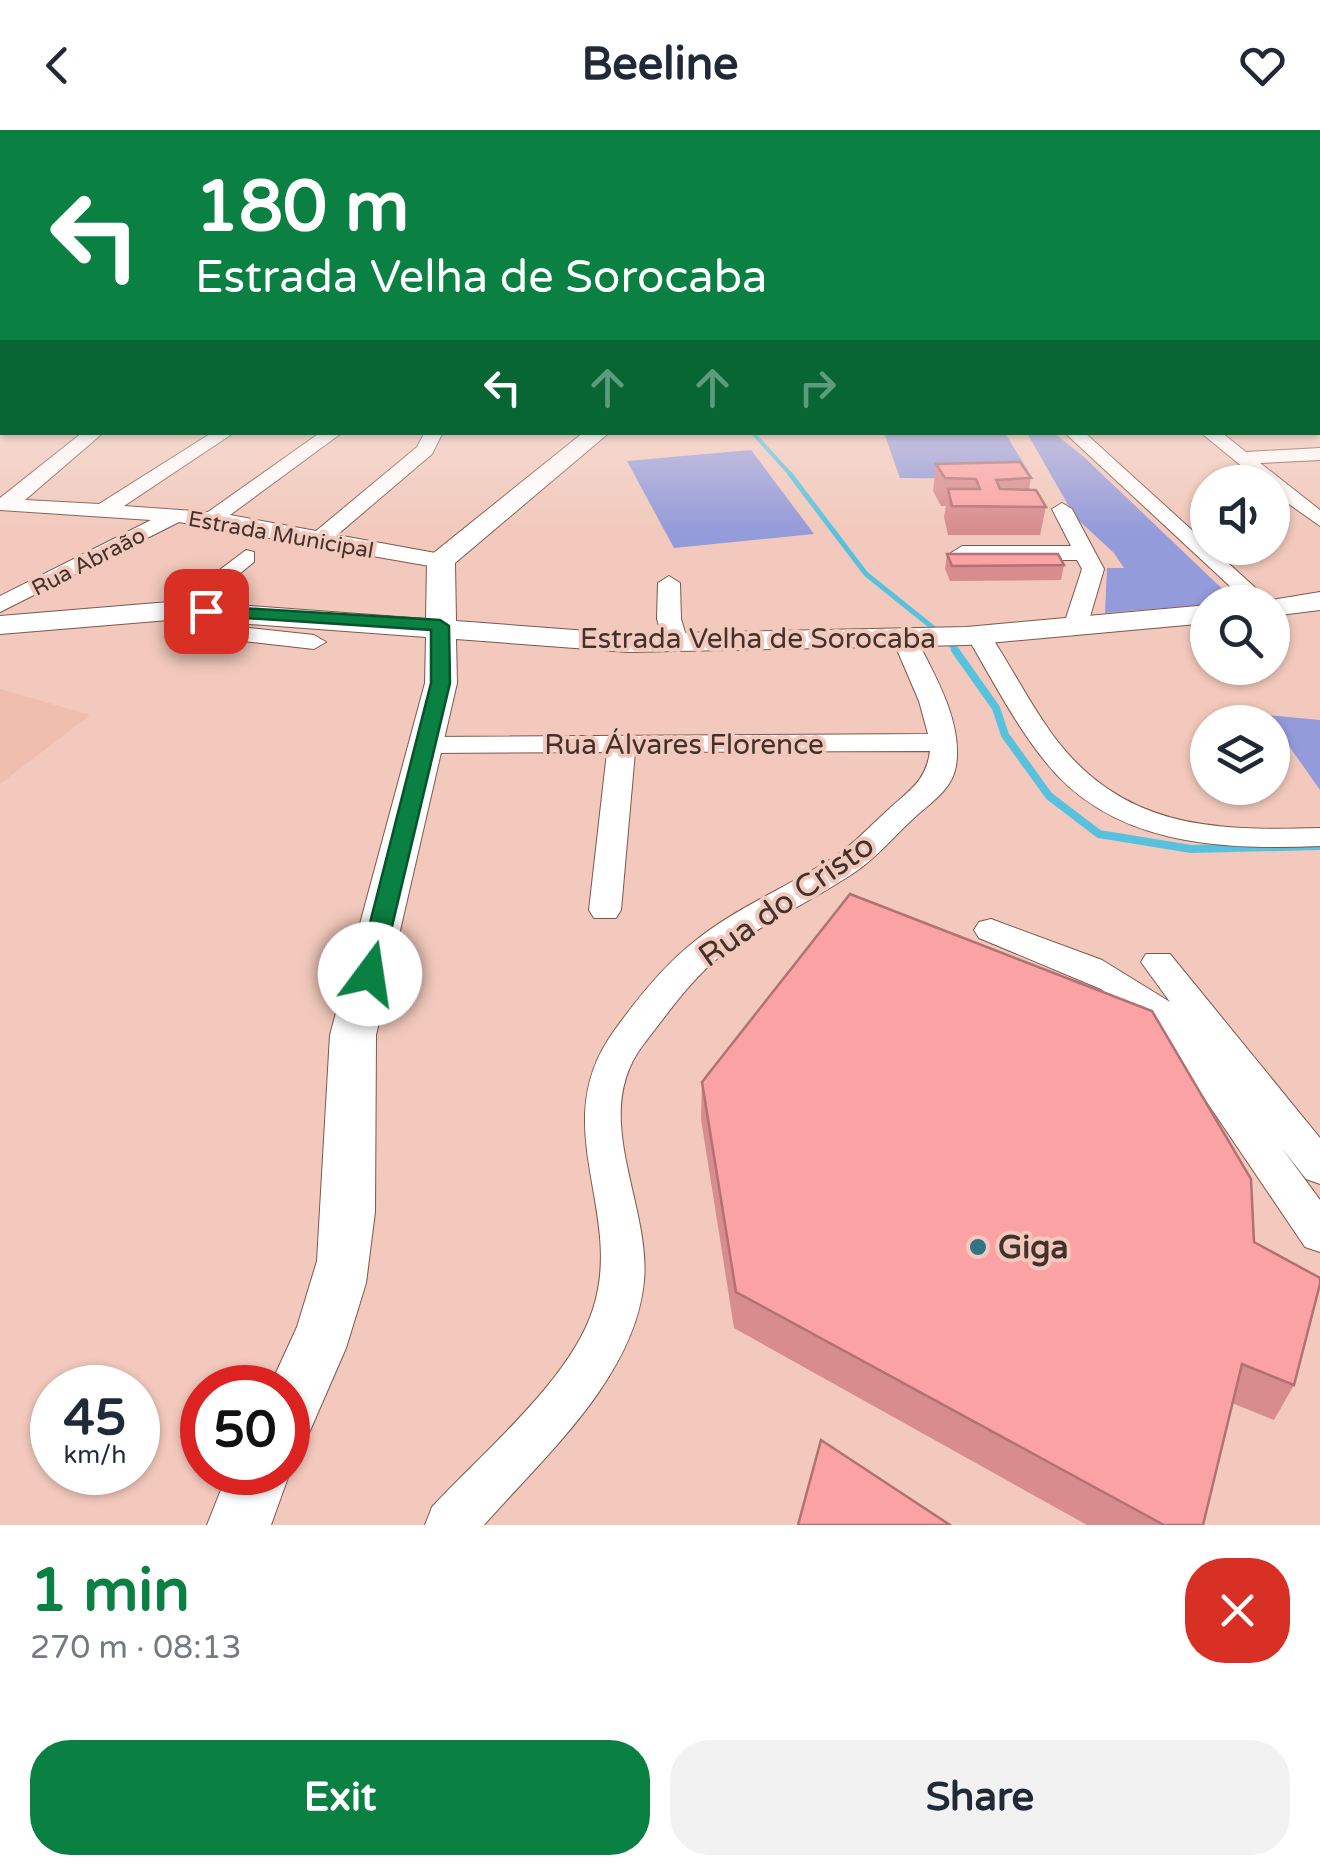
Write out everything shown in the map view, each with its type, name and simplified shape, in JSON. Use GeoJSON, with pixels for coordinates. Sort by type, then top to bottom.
{"type":"FeatureCollection","features":[{"type":"Feature","properties":{"kind":"main road"},"geometry":{"type":"LineString","coordinates":[[310,1368],[325,1338],[347,1235],[347,1080],[354,1035],[440,683],[441,560],[595,435]]}},
{"type":"Feature","properties":{"kind":"main road"},"geometry":{"type":"LineString","coordinates":[[1290,605],[1320,601]]}},
{"type":"Feature","properties":{"kind":"main road","name":"Estrada Velha de Sorocaba"},"geometry":{"type":"LineString","coordinates":[[0,625],[181,610],[440,626],[554,638],[676,642],[972,636],[1190,616]]}},
{"type":"Feature","properties":{"kind":"main road"},"geometry":{"type":"LineString","coordinates":[[238,1525],[250,1495]]}},
{"type":"Feature","properties":{"kind":"street"},"geometry":{"type":"LineString","coordinates":[[3,504],[91,435]]}},
{"type":"Feature","properties":{"kind":"street"},"geometry":{"type":"LineString","coordinates":[[104,510],[221,435]]}},
{"type":"Feature","properties":{"kind":"street"},"geometry":{"type":"LineString","coordinates":[[212,518],[330,435]]}},
{"type":"Feature","properties":{"kind":"street"},"geometry":{"type":"LineString","coordinates":[[318,540],[425,450],[432,435]]}},
{"type":"Feature","properties":{"kind":"street"},"geometry":{"type":"LineString","coordinates":[[1077,435],[1241,585]]}},
{"type":"Feature","properties":{"kind":"street"},"geometry":{"type":"LineString","coordinates":[[1214,435],[1319,518]]}},
{"type":"Feature","properties":{"kind":"street"},"geometry":{"type":"LineString","coordinates":[[1244,458],[1320,454]]}},
{"type":"Feature","properties":{"kind":"street","name":"Estrada Municipal"},"geometry":{"type":"LineString","coordinates":[[3,504],[212,518],[441,560]]}},
{"type":"Feature","properties":{"kind":"street"},"geometry":{"type":"LineString","coordinates":[[1062,509],[1093,568],[1075,627]]}},
{"type":"Feature","properties":{"kind":"street","name":"Rua Abraão"},"geometry":{"type":"LineString","coordinates":[[0,605],[176,516]]}},
{"type":"Feature","properties":{"kind":"street"},"geometry":{"type":"LineString","coordinates":[[962,553],[1086,553]]}},
{"type":"Feature","properties":{"kind":"street"},"geometry":{"type":"LineString","coordinates":[[181,610],[246,558]]}},
{"type":"Feature","properties":{"kind":"street"},"geometry":{"type":"LineString","coordinates":[[669,583],[668,602],[676,642]]}},
{"type":"Feature","properties":{"kind":"street"},"geometry":{"type":"LineString","coordinates":[[231,613],[225,633],[314,642]]}},
{"type":"Feature","properties":{"kind":"street"},"geometry":{"type":"LineString","coordinates":[[972,636],[1064,768],[1094,796],[1144,822],[1202,837],[1320,837]]}},
{"type":"Feature","properties":{"kind":"street","name":"Rua do Cristo"},"geometry":{"type":"LineString","coordinates":[[450,1525],[587,1365],[611,1321],[622,1282],[619,1230],[598,1114],[604,1081],[623,1045],[706,949],[851,860],[935,788],[943,766],[942,742],[911,638]]}},
{"type":"Feature","properties":{"kind":"street","name":"Rua Álvares Florence"},"geometry":{"type":"LineString","coordinates":[[426,745],[942,742]]}},
{"type":"Feature","properties":{"kind":"street"},"geometry":{"type":"LineString","coordinates":[[605,910],[622,744]]}},
{"type":"Feature","properties":{"kind":"street"},"geometry":{"type":"LineString","coordinates":[[991,930],[1082,964],[1131,988],[1153,1004],[1176,1028],[1320,1234]]}},
{"type":"Feature","properties":{"kind":"street"},"geometry":{"type":"LineString","coordinates":[[1158,962],[1320,1167]]}},
{"type":"Feature","properties":{"kind":"shaded area"},"geometry":{"type":"Polygon","coordinates":[[[885,435],[1006,435],[1033,479],[900,478],[885,435]]]}},
{"type":"Feature","properties":{"kind":"shaded area"},"geometry":{"type":"Polygon","coordinates":[[[1028,435],[1056,435],[1190,558],[1190,565],[1197,565],[1218,585],[1190,585],[1190,606],[1105,613],[1107,568],[1124,568],[1114,553],[1075,517],[1028,435]]]}},
{"type":"Feature","properties":{"kind":"shaded area"},"geometry":{"type":"Polygon","coordinates":[[[751,450],[814,534],[674,548],[627,461],[751,450]]]}},
{"type":"Feature","properties":{"kind":"shaded area"},"geometry":{"type":"Polygon","coordinates":[[[0,689],[90,715],[0,784],[0,689]]]}},
{"type":"Feature","properties":{"kind":"shaded area"},"geometry":{"type":"Polygon","coordinates":[[[1290,717],[1320,720],[1320,790],[1290,748],[1290,717]]]}},
{"type":"Feature","properties":{"kind":"building"},"geometry":{"type":"Polygon","coordinates":[[[1020,462],[1031,478],[996,480],[1000,489],[1036,490],[1046,507],[952,506],[948,489],[980,489],[976,479],[945,478],[936,464],[1020,462]]]}},
{"type":"Feature","properties":{"kind":"building"},"geometry":{"type":"Polygon","coordinates":[[[947,554],[1058,554],[1064,565],[952,566],[947,554]]]}},
{"type":"Feature","properties":{"kind":"building","name":"Giga"},"geometry":{"type":"Polygon","coordinates":[[[850,894],[1152,1011],[1251,1179],[1254,1242],[1320,1278],[1294,1385],[1242,1364],[1203,1525],[1164,1525],[736,1292],[702,1082],[850,894]]]}},
{"type":"Feature","properties":{"kind":"building"},"geometry":{"type":"Polygon","coordinates":[[[821,1440],[950,1525],[798,1525],[821,1440]]]}},
{"type":"Feature","properties":{"kind":"waterway"},"geometry":{"type":"LineString","coordinates":[[755,435],[792,476]]}},
{"type":"Feature","properties":{"kind":"waterway"},"geometry":{"type":"LineString","coordinates":[[790,474],[866,574],[947,639],[957,653]]}},
{"type":"Feature","properties":{"kind":"waterway"},"geometry":{"type":"LineString","coordinates":[[955,650],[996,708],[1005,735],[1049,796],[1099,834],[1191,849],[1320,846]]}},
{"type":"Feature","properties":{"kind":"place","name":"Giga"},"geometry":{"type":"Point","coordinates":[978,1247]}},
{"type":"Feature","properties":{"kind":"route"},"geometry":{"type":"LineString","coordinates":[[206,611],[440,626],[440,683],[370,974]]}}]}
